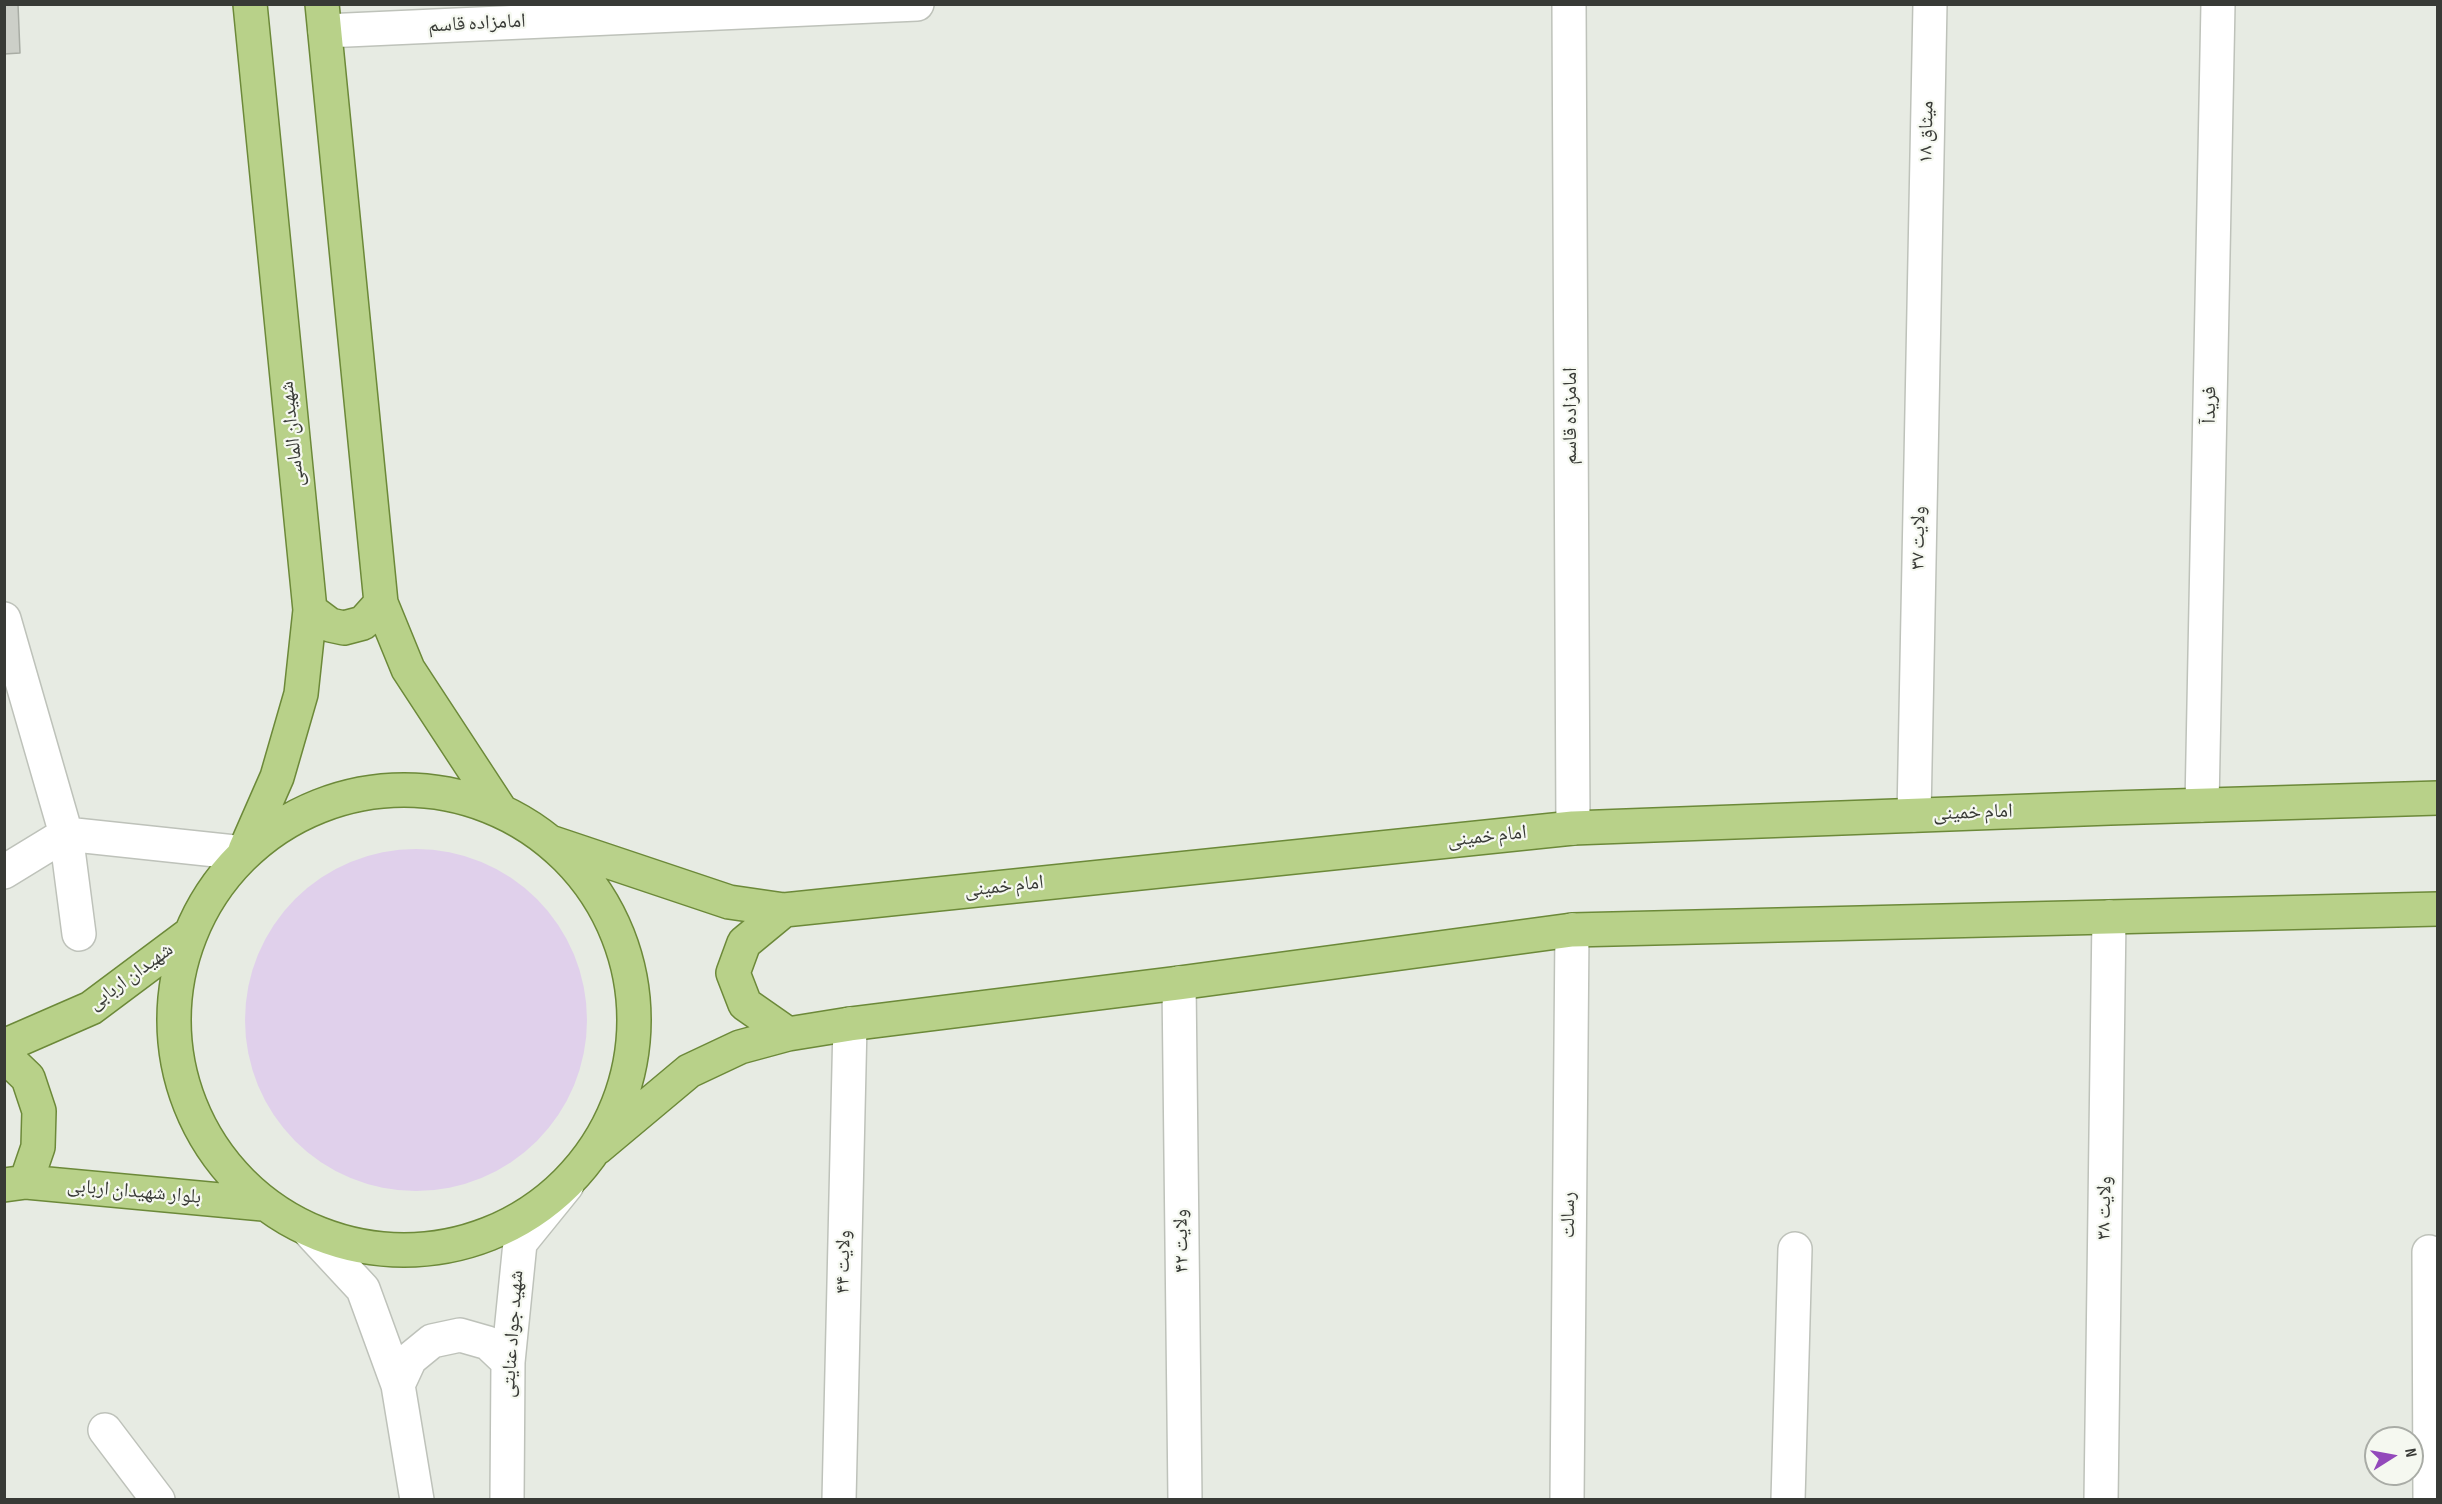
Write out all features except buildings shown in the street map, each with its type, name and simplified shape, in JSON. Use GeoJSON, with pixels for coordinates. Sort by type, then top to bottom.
{"type":"FeatureCollection","features":[{"type":"Feature","properties":{"kind":"main road","name":"شهیدان الماسی"},"geometry":{"type":"LineString","coordinates":[[244,853],[277,777],[301,694],[310,610],[250,4]]}},
{"type":"Feature","properties":{"kind":"main road"},"geometry":{"type":"LineString","coordinates":[[323,18],[381,603],[408,669],[501,811]]}},
{"type":"Feature","properties":{"kind":"main road"},"geometry":{"type":"LineString","coordinates":[[310,610],[330,625],[344,628],[363,623],[381,603]]}},
{"type":"Feature","properties":{"kind":"main road"},"geometry":{"type":"LineString","coordinates":[[597,1148],[621,1098],[633,1042],[632,987],[617,932],[606,912],[589,883],[550,842],[501,811],[448,794],[393,789],[338,798],[288,820],[244,853],[213,891],[190,934],[175,992],[176,1052],[191,1110],[221,1162],[264,1204],[310,1232],[363,1248],[419,1252],[473,1241],[523,1219],[567,1185],[597,1148],[689,1071],[740,1047],[788,1034],[1572,930],[2438,909]]}},
{"type":"Feature","properties":{"kind":"main road","name":"امام خمینی"},"geometry":{"type":"LineString","coordinates":[[550,842],[729,902],[784,910],[1573,828],[2202,804],[2438,798]]}},
{"type":"Feature","properties":{"kind":"main road"},"geometry":{"type":"LineString","coordinates":[[784,910],[744,943],[733,974],[745,1004],[788,1034]]}},
{"type":"Feature","properties":{"kind":"main road","name":"شهیدان اربابی"},"geometry":{"type":"LineString","coordinates":[[4,1046],[91,1008],[190,934]]}},
{"type":"Feature","properties":{"kind":"main road"},"geometry":{"type":"LineString","coordinates":[[4,1055],[28,1078],[39,1111],[38,1147],[15,1183]]}},
{"type":"Feature","properties":{"kind":"main road","name":"بلوار شهیدان اربابی"},"geometry":{"type":"LineString","coordinates":[[15,1183],[264,1204]]}},
{"type":"Feature","properties":{"kind":"street","name":"امامزاده قاسم"},"geometry":{"type":"LineString","coordinates":[[323,18],[917,4]]}},
{"type":"Feature","properties":{"kind":"street","name":"امامزاده قاسم"},"geometry":{"type":"LineString","coordinates":[[1569,4],[1573,828]]}},
{"type":"Feature","properties":{"kind":"street","name":"میثاق ۱۸"},"geometry":{"type":"LineString","coordinates":[[1924,260],[1930,4]]}},
{"type":"Feature","properties":{"kind":"street","name":"فریدآ"},"geometry":{"type":"LineString","coordinates":[[2202,804],[2218,4]]}},
{"type":"Feature","properties":{"kind":"street","name":"ولایت ۳۷"},"geometry":{"type":"LineString","coordinates":[[1914,815],[1924,260]]}},
{"type":"Feature","properties":{"kind":"street"},"geometry":{"type":"LineString","coordinates":[[4,619],[66,834],[79,934]]}},
{"type":"Feature","properties":{"kind":"street"},"geometry":{"type":"LineString","coordinates":[[4,872],[66,834],[244,853]]}},
{"type":"Feature","properties":{"kind":"street","name":"ولایت ۳۸"},"geometry":{"type":"LineString","coordinates":[[2101,1500],[2109,917]]}},
{"type":"Feature","properties":{"kind":"street","name":"رسالت"},"geometry":{"type":"LineString","coordinates":[[1567,1500],[1572,930]]}},
{"type":"Feature","properties":{"kind":"street","name":"ولایت ۴۲"},"geometry":{"type":"LineString","coordinates":[[1179,983],[1185,1500]]}},
{"type":"Feature","properties":{"kind":"street","name":"ولایت ۴۴"},"geometry":{"type":"LineString","coordinates":[[839,1500],[850,1024]]}},
{"type":"Feature","properties":{"kind":"street","name":"شهید جواد عنایتی"},"geometry":{"type":"LineString","coordinates":[[507,1500],[508,1362],[520,1243],[567,1185]]}},
{"type":"Feature","properties":{"kind":"street"},"geometry":{"type":"LineString","coordinates":[[310,1232],[363,1289],[398,1385],[417,1500]]}},
{"type":"Feature","properties":{"kind":"street"},"geometry":{"type":"LineString","coordinates":[[1788,1500],[1795,1249]]}},
{"type":"Feature","properties":{"kind":"street"},"geometry":{"type":"LineString","coordinates":[[2429,1252],[2430,1500]]}},
{"type":"Feature","properties":{"kind":"street"},"geometry":{"type":"LineString","coordinates":[[398,1385],[410,1359],[432,1341],[460,1335],[488,1343],[508,1362]]}},
{"type":"Feature","properties":{"kind":"street"},"geometry":{"type":"LineString","coordinates":[[105,1430],[158,1500]]}},
{"type":"Feature","properties":{"kind":"shaded area"},"geometry":{"type":"Polygon","coordinates":[[[399,849],[433,849],[466,856],[497,869],[525,888],[548,911],[567,939],[580,970],[587,1003],[587,1037],[580,1070],[567,1101],[548,1129],[525,1152],[497,1171],[466,1184],[433,1191],[399,1191],[366,1184],[335,1171],[307,1152],[284,1129],[265,1101],[252,1070],[245,1037],[245,1003],[252,970],[265,939],[284,911],[307,888],[335,869],[366,856],[399,849]]]}}]}
